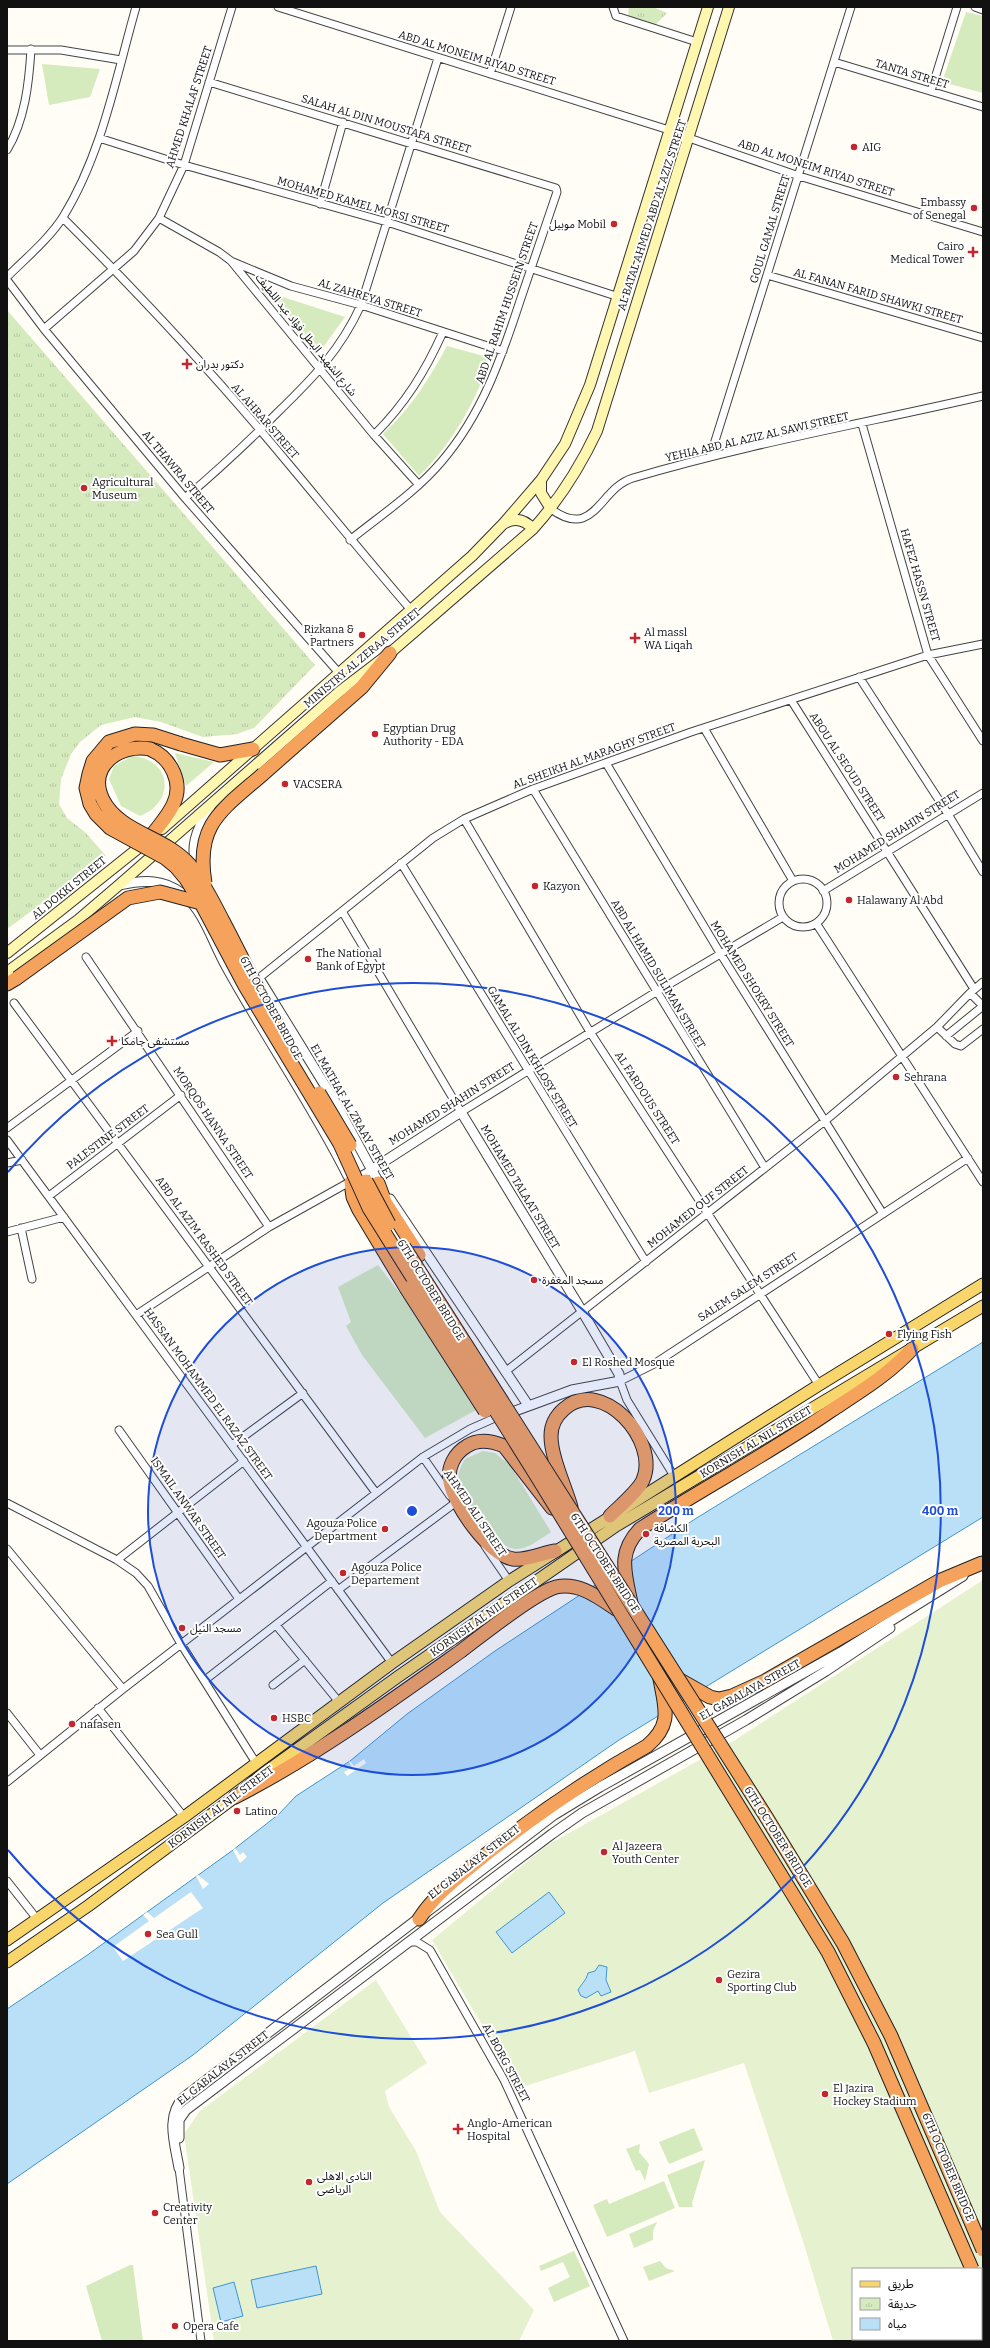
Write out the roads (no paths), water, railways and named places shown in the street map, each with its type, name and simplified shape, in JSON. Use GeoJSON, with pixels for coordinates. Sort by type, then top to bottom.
{"type":"FeatureCollection","features":[{"type":"Feature","properties":{"kind":"highway"},"geometry":{"type":"LineString","coordinates":[[205,887],[202,853],[208,831],[224,808],[362,687],[390,653]]}},
{"type":"Feature","properties":{"kind":"highway","name":"6TH OCTOBER BRIDGE"},"geometry":{"type":"LineString","coordinates":[[253,749],[220,755],[153,735],[135,734],[109,742],[93,761],[86,788],[90,804],[96,814],[120,835],[165,858],[186,879],[201,903],[245,986],[340,1144],[369,1208],[536,1475],[567,1514],[630,1603],[765,1815],[862,1975],[891,2036],[983,2250]]}},
{"type":"Feature","properties":{"kind":"highway"},"geometry":{"type":"LineString","coordinates":[[145,842],[174,804],[177,788],[174,771],[168,761],[150,748],[140,747],[125,749],[114,754],[107,762],[100,775],[102,799],[111,812],[122,822],[178,852],[205,887]]}},
{"type":"Feature","properties":{"kind":"highway","name":"6TH OCTOBER BRIDGE"},"geometry":{"type":"LineString","coordinates":[[205,887],[272,1015],[345,1135],[381,1210],[556,1487],[567,1514],[616,1608],[845,1984],[874,2043],[972,2268]]}},
{"type":"Feature","properties":{"kind":"highway"},"geometry":{"type":"LineString","coordinates":[[10,978],[128,898],[160,892],[201,903]]}},
{"type":"Feature","properties":{"kind":"highway"},"geometry":{"type":"LineString","coordinates":[[350,1182],[359,1210],[406,1288],[491,1420],[523,1463],[536,1475]]}},
{"type":"Feature","properties":{"kind":"highway"},"geometry":{"type":"LineString","coordinates":[[378,1183],[386,1202],[539,1446],[547,1461],[556,1487]]}},
{"type":"Feature","properties":{"kind":"highway"},"geometry":{"type":"LineString","coordinates":[[630,1603],[626,1579],[625,1556],[627,1546],[640,1529],[784,1443],[877,1380],[896,1366],[912,1349]]}},
{"type":"Feature","properties":{"kind":"highway"},"geometry":{"type":"LineString","coordinates":[[567,1514],[552,1447],[551,1436],[554,1422],[562,1411],[577,1401],[596,1400],[612,1407],[633,1427],[640,1439],[644,1453],[645,1466],[643,1480],[610,1516]]}},
{"type":"Feature","properties":{"kind":"highway"},"geometry":{"type":"LineString","coordinates":[[555,1551],[515,1560],[505,1557],[475,1528],[454,1498],[450,1481],[450,1469],[454,1458],[461,1449],[471,1443],[482,1440],[494,1442],[504,1446],[513,1456],[538,1492],[567,1514]]}},
{"type":"Feature","properties":{"kind":"highway"},"geometry":{"type":"LineString","coordinates":[[680,1680],[710,1698],[719,1699],[732,1696],[765,1681],[934,1583],[983,1563]]}},
{"type":"Feature","properties":{"kind":"highway"},"geometry":{"type":"LineString","coordinates":[[235,1797],[278,1776],[378,1710],[520,1609],[555,1587],[568,1586],[580,1588],[616,1608]]}},
{"type":"Feature","properties":{"kind":"highway"},"geometry":{"type":"LineString","coordinates":[[419,1920],[438,1894],[523,1825],[569,1791],[647,1746],[656,1738],[662,1729],[666,1713],[660,1679]]}},
{"type":"Feature","properties":{"kind":"main road","name":"AL BATAL AHMED ABD AL AZIZ STREET"},"geometry":{"type":"LineString","coordinates":[[576,422],[619,297],[708,7]]}},
{"type":"Feature","properties":{"kind":"main road","name":"AL BATAL AHMED ABD AL AZIZ STREET"},"geometry":{"type":"LineString","coordinates":[[597,431],[729,7]]}},
{"type":"Feature","properties":{"kind":"main road"},"geometry":{"type":"LineString","coordinates":[[669,130],[689,138]]}},
{"type":"Feature","properties":{"kind":"main road","name":"MINISTRY AL ZERAA STREET"},"geometry":{"type":"LineString","coordinates":[[145,842],[472,556],[504,523],[541,480],[565,444],[576,422]]}},
{"type":"Feature","properties":{"kind":"main road","name":"MINISTRY AL ZERAA STREET"},"geometry":{"type":"LineString","coordinates":[[119,885],[339,692],[390,653],[533,529],[551,509],[580,466],[597,431]]}},
{"type":"Feature","properties":{"kind":"main road"},"geometry":{"type":"LineString","coordinates":[[541,480],[543,499],[551,509]]}},
{"type":"Feature","properties":{"kind":"main road"},"geometry":{"type":"LineString","coordinates":[[504,523],[517,519],[523,521],[533,529]]}},
{"type":"Feature","properties":{"kind":"main road","name":"AL DOKKI STREET"},"geometry":{"type":"LineString","coordinates":[[7,953],[145,842]]}},
{"type":"Feature","properties":{"kind":"main road"},"geometry":{"type":"LineString","coordinates":[[10,978],[119,885]]}},
{"type":"Feature","properties":{"kind":"main road","name":"KORNISH AL NIL STREET"},"geometry":{"type":"LineString","coordinates":[[7,1940],[184,1817],[392,1663],[508,1581],[819,1385],[983,1284]]}},
{"type":"Feature","properties":{"kind":"main road","name":"KORNISH AL NIL STREET"},"geometry":{"type":"LineString","coordinates":[[7,1962],[88,1906],[235,1797],[263,1774],[392,1681],[616,1526],[983,1306]]}},
{"type":"Feature","properties":{"kind":"street"},"geometry":{"type":"LineString","coordinates":[[7,278],[63,218],[99,138],[136,7]]}},
{"type":"Feature","properties":{"kind":"street","name":"AHMED KHALAF STREET"},"geometry":{"type":"LineString","coordinates":[[44,329],[114,270],[147,235],[159,218],[184,165],[232,7]]}},
{"type":"Feature","properties":{"kind":"street","name":"ABD AL MONEIM RIYAD STREET"},"geometry":{"type":"LineString","coordinates":[[278,7],[669,130]]}},
{"type":"Feature","properties":{"kind":"street"},"geometry":{"type":"LineString","coordinates":[[490,74],[511,7]]}},
{"type":"Feature","properties":{"kind":"street"},"geometry":{"type":"LineString","coordinates":[[613,7],[616,16],[697,42]]}},
{"type":"Feature","properties":{"kind":"street","name":"GOUL GAMAL STREET"},"geometry":{"type":"LineString","coordinates":[[710,457],[851,7]]}},
{"type":"Feature","properties":{"kind":"street"},"geometry":{"type":"LineString","coordinates":[[931,91],[957,7]]}},
{"type":"Feature","properties":{"kind":"street"},"geometry":{"type":"LineString","coordinates":[[975,7],[983,10]]}},
{"type":"Feature","properties":{"kind":"street"},"geometry":{"type":"LineString","coordinates":[[7,150],[21,116],[27,92],[31,49]]}},
{"type":"Feature","properties":{"kind":"street"},"geometry":{"type":"LineString","coordinates":[[7,50],[61,50],[121,60]]}},
{"type":"Feature","properties":{"kind":"street"},"geometry":{"type":"LineString","coordinates":[[185,498],[260,430],[320,371],[343,341],[360,305],[438,58]]}},
{"type":"Feature","properties":{"kind":"street","name":"TANTA STREET"},"geometry":{"type":"LineString","coordinates":[[834,62],[983,107]]}},
{"type":"Feature","properties":{"kind":"street","name":"SALAH AL DIN MOUSTAFA STREET"},"geometry":{"type":"LineString","coordinates":[[209,82],[411,142],[556,188]]}},
{"type":"Feature","properties":{"kind":"street"},"geometry":{"type":"LineString","coordinates":[[320,204],[342,122]]}},
{"type":"Feature","properties":{"kind":"street","name":"MOHAMED KAMEL MORSI STREET"},"geometry":{"type":"LineString","coordinates":[[99,138],[184,165],[387,222],[619,297]]}},
{"type":"Feature","properties":{"kind":"street","name":"ABD AL MONEIM RIYAD STREET"},"geometry":{"type":"LineString","coordinates":[[689,138],[798,176],[983,232]]}},
{"type":"Feature","properties":{"kind":"street","name":"ABD AL RAHIM HUSSEIN STREET"},"geometry":{"type":"LineString","coordinates":[[350,540],[419,485],[442,462],[476,413],[489,388],[503,351],[557,192],[556,188]]}},
{"type":"Feature","properties":{"kind":"street","name":"AL AHRAR STREET"},"geometry":{"type":"LineString","coordinates":[[63,218],[114,270],[260,430],[350,540],[411,610]]}},
{"type":"Feature","properties":{"kind":"street","name":"شارع الشهيد البطل فؤاد عبد اللطيف"},"geometry":{"type":"LineString","coordinates":[[159,218],[219,252],[231,261],[320,371],[419,485]]}},
{"type":"Feature","properties":{"kind":"street","name":"AL ZAHREYA STREET"},"geometry":{"type":"LineString","coordinates":[[231,261],[291,286],[360,305],[503,351]]}},
{"type":"Feature","properties":{"kind":"street","name":"AL FANAN FARID SHAWKI STREET"},"geometry":{"type":"LineString","coordinates":[[767,275],[983,338]]}},
{"type":"Feature","properties":{"kind":"street","name":"AL THAWRA STREET"},"geometry":{"type":"LineString","coordinates":[[7,278],[44,329],[185,498],[339,673]]}},
{"type":"Feature","properties":{"kind":"street"},"geometry":{"type":"LineString","coordinates":[[374,435],[391,418],[414,389],[431,358],[442,332]]}},
{"type":"Feature","properties":{"kind":"street","name":"YEHIA ABD AL AZIZ AL SAWI STREET"},"geometry":{"type":"LineString","coordinates":[[551,509],[568,518],[584,517],[598,509],[608,494],[622,482],[710,457],[983,396]]}},
{"type":"Feature","properties":{"kind":"street","name":"HAFEZ HASSN STREET"},"geometry":{"type":"LineString","coordinates":[[862,424],[928,655],[983,741]]}},
{"type":"Feature","properties":{"kind":"street","name":"AL SHEIKH AL MARAGHY STREET"},"geometry":{"type":"LineString","coordinates":[[259,978],[433,838],[464,819],[533,790],[704,728],[928,655],[983,644]]}},
{"type":"Feature","properties":{"kind":"street"},"geometry":{"type":"LineString","coordinates":[[859,677],[948,814],[983,872]]}},
{"type":"Feature","properties":{"kind":"street","name":"ABOU AL SEOUD STREET"},"geometry":{"type":"LineString","coordinates":[[791,700],[887,850],[972,991],[983,1006]]}},
{"type":"Feature","properties":{"kind":"street"},"geometry":{"type":"LineString","coordinates":[[704,728],[793,881]]}},
{"type":"Feature","properties":{"kind":"street","name":"MOHAMED SHOKRY STREET"},"geometry":{"type":"LineString","coordinates":[[606,763],[720,953],[826,1120],[883,1214]]}},
{"type":"Feature","properties":{"kind":"street","name":"ABD AL HAMID SULIMAN STREET"},"geometry":{"type":"LineString","coordinates":[[533,790],[656,992],[766,1168]]}},
{"type":"Feature","properties":{"kind":"street","name":"MOHAMED SHAHIN STREET"},"geometry":{"type":"LineString","coordinates":[[824,891],[887,850],[983,793]]}},
{"type":"Feature","properties":{"kind":"street","name":"EL MATHAF AL ZRAAY STREET"},"geometry":{"type":"LineString","coordinates":[[217,798],[199,825],[194,839],[194,854],[197,869],[259,978],[334,1100],[378,1183],[412,1230],[528,1405]]}},
{"type":"Feature","properties":{"kind":"street","name":"AL FARDOUS STREET"},"geometry":{"type":"LineString","coordinates":[[464,819],[590,1032],[819,1385]]}},
{"type":"Feature","properties":{"kind":"street","name":"GAMAL AL DIN KHLOSY STREET"},"geometry":{"type":"LineString","coordinates":[[401,863],[527,1071],[646,1262]]}},
{"type":"Feature","properties":{"kind":"street"},"geometry":{"type":"LineString","coordinates":[[807,879],[814,881],[824,891],[826,905],[821,918],[816,923],[809,926],[795,925],[783,917],[780,909],[780,896],[786,885],[793,881],[807,879]]}},
{"type":"Feature","properties":{"kind":"street"},"geometry":{"type":"LineString","coordinates":[[7,1782],[98,1708],[424,1457],[470,1429],[495,1418],[350,1182],[331,1143],[226,966],[201,917],[183,894],[159,881],[138,880],[119,885]]}},
{"type":"Feature","properties":{"kind":"street"},"geometry":{"type":"LineString","coordinates":[[201,917],[209,908],[220,909]]}},
{"type":"Feature","properties":{"kind":"street","name":"MOHAMED TALAAT STREET"},"geometry":{"type":"LineString","coordinates":[[342,912],[615,1366],[627,1400],[674,1476]]}},
{"type":"Feature","properties":{"kind":"street","name":"MOHAMED SHAHIN STREET"},"geometry":{"type":"LineString","coordinates":[[136,1314],[269,1227],[371,1170],[590,1032],[720,953],[783,917]]}},
{"type":"Feature","properties":{"kind":"street"},"geometry":{"type":"LineString","coordinates":[[816,923],[983,1182]]}},
{"type":"Feature","properties":{"kind":"street","name":"MORQOS HANNA STREET"},"geometry":{"type":"LineString","coordinates":[[86,957],[138,1031],[269,1227]]}},
{"type":"Feature","properties":{"kind":"street","name":"MOHAMED OUF STREET"},"geometry":{"type":"LineString","coordinates":[[505,1372],[709,1214],[826,1120],[937,1027],[972,991],[983,982]]}},
{"type":"Feature","properties":{"kind":"street","name":"ABD AL AZIM RASHED STREET"},"geometry":{"type":"LineString","coordinates":[[14,1003],[376,1493]]}},
{"type":"Feature","properties":{"kind":"street"},"geometry":{"type":"LineString","coordinates":[[946,1036],[983,1006]]}},
{"type":"Feature","properties":{"kind":"street"},"geometry":{"type":"LineString","coordinates":[[937,1027],[958,1046],[964,1045],[983,1030]]}},
{"type":"Feature","properties":{"kind":"street"},"geometry":{"type":"LineString","coordinates":[[7,1128],[138,1031]]}},
{"type":"Feature","properties":{"kind":"street","name":"PALESTINE STREET"},"geometry":{"type":"LineString","coordinates":[[49,1196],[118,1142],[181,1096]]}},
{"type":"Feature","properties":{"kind":"street","name":"HASSAN MOHAMMED EL RAZAZ STREET"},"geometry":{"type":"LineString","coordinates":[[7,1140],[392,1663]]}},
{"type":"Feature","properties":{"kind":"street","name":"SALEM SALEM STREET"},"geometry":{"type":"LineString","coordinates":[[495,1418],[572,1390],[620,1382],[654,1364],[968,1158]]}},
{"type":"Feature","properties":{"kind":"street"},"geometry":{"type":"LineString","coordinates":[[7,1163],[22,1160]]}},
{"type":"Feature","properties":{"kind":"street"},"geometry":{"type":"LineString","coordinates":[[7,1232],[64,1217]]}},
{"type":"Feature","properties":{"kind":"street"},"geometry":{"type":"LineString","coordinates":[[21,1228],[32,1278]]}},
{"type":"Feature","properties":{"kind":"street"},"geometry":{"type":"LineString","coordinates":[[232,1445],[303,1393]]}},
{"type":"Feature","properties":{"kind":"street","name":"ISMAIL ANWAR STREET"},"geometry":{"type":"LineString","coordinates":[[119,1430],[239,1599]]}},
{"type":"Feature","properties":{"kind":"street","name":"AHMED ALI STREET"},"geometry":{"type":"LineString","coordinates":[[424,1457],[454,1498],[508,1581]]}},
{"type":"Feature","properties":{"kind":"street"},"geometry":{"type":"LineString","coordinates":[[118,1560],[177,1512],[244,1461]]}},
{"type":"Feature","properties":{"kind":"street"},"geometry":{"type":"LineString","coordinates":[[338,1590],[454,1498]]}},
{"type":"Feature","properties":{"kind":"street"},"geometry":{"type":"LineString","coordinates":[[7,1503],[118,1560],[136,1573],[148,1586],[181,1644],[256,1763]]}},
{"type":"Feature","properties":{"kind":"street"},"geometry":{"type":"LineString","coordinates":[[7,1512],[16,1507]]}},
{"type":"Feature","properties":{"kind":"street"},"geometry":{"type":"LineString","coordinates":[[7,1549],[123,1689]]}},
{"type":"Feature","properties":{"kind":"street","name":"EL GABALAYA STREET"},"geometry":{"type":"LineString","coordinates":[[178,2168],[172,2126],[173,2115],[179,2102],[419,1920],[554,1815],[577,1800],[822,1663],[983,1563]]}},
{"type":"Feature","properties":{"kind":"street"},"geometry":{"type":"LineString","coordinates":[[205,1680],[332,1581]]}},
{"type":"Feature","properties":{"kind":"street","name":"EL GABALAYA STREET"},"geometry":{"type":"LineString","coordinates":[[178,2168],[179,2120],[186,2110],[582,1813],[826,1671],[946,1591],[952,1583]]}},
{"type":"Feature","properties":{"kind":"street"},"geometry":{"type":"LineString","coordinates":[[276,1625],[339,1702]]}},
{"type":"Feature","properties":{"kind":"street"},"geometry":{"type":"LineString","coordinates":[[273,1685],[305,1660]]}},
{"type":"Feature","properties":{"kind":"street"},"geometry":{"type":"LineString","coordinates":[[98,1708],[184,1817]]}},
{"type":"Feature","properties":{"kind":"street"},"geometry":{"type":"LineString","coordinates":[[7,1713],[40,1755]]}},
{"type":"Feature","properties":{"kind":"street"},"geometry":{"type":"LineString","coordinates":[[7,1881],[37,1918]]}},
{"type":"Feature","properties":{"kind":"street","name":"AL BORG STREET"},"geometry":{"type":"LineString","coordinates":[[410,1942],[424,1945],[430,1950],[504,2080],[624,2341]]}},
{"type":"Feature","properties":{"kind":"street"},"geometry":{"type":"LineString","coordinates":[[178,2168],[201,2341]]}},
{"type":"Feature","properties":{"kind":"water"},"geometry":{"type":"Polygon","coordinates":[[[983,1342],[983,1517],[619,1740],[383,1903],[193,2055],[7,2184],[7,2009],[86,1956],[233,1850],[279,1814],[296,1796],[350,1761],[407,1714],[495,1651],[695,1519],[983,1342]]]}},
{"type":"Feature","properties":{"kind":"water"},"geometry":{"type":"Polygon","coordinates":[[[549,1892],[565,1913],[512,1953],[496,1932],[549,1892]]]}},
{"type":"Feature","properties":{"kind":"water"},"geometry":{"type":"Polygon","coordinates":[[[599,1965],[607,1967],[606,1980],[611,1992],[601,1996],[598,1991],[586,1998],[581,1996],[578,1990],[588,1973],[595,1971],[599,1965]]]}},
{"type":"Feature","properties":{"kind":"water"},"geometry":{"type":"Polygon","coordinates":[[[316,2266],[322,2294],[257,2308],[251,2280],[316,2266]]]}},
{"type":"Feature","properties":{"kind":"water"},"geometry":{"type":"Polygon","coordinates":[[[234,2282],[243,2316],[221,2322],[213,2288],[234,2282]]]}},
{"type":"Feature","properties":{"kind":"place","name":"AIG"},"geometry":{"type":"Point","coordinates":[854,147]}},
{"type":"Feature","properties":{"kind":"place","name":"Embassy of Senegal"},"geometry":{"type":"Point","coordinates":[974,208]}},
{"type":"Feature","properties":{"kind":"place","name":"موبيل Mobil"},"geometry":{"type":"Point","coordinates":[614,224]}},
{"type":"Feature","properties":{"kind":"place","name":"Cairo Medical Tower"},"geometry":{"type":"Point","coordinates":[973,252]}},
{"type":"Feature","properties":{"kind":"place","name":"دكتور بدران"},"geometry":{"type":"Point","coordinates":[187,364]}},
{"type":"Feature","properties":{"kind":"place","name":"Agricultural Museum"},"geometry":{"type":"Point","coordinates":[84,488]}},
{"type":"Feature","properties":{"kind":"place","name":"Rizkana & Partners"},"geometry":{"type":"Point","coordinates":[362,635]}},
{"type":"Feature","properties":{"kind":"place","name":"Al massl WA Liqah"},"geometry":{"type":"Point","coordinates":[635,638]}},
{"type":"Feature","properties":{"kind":"place","name":"Egyptian Drug Authority - EDA"},"geometry":{"type":"Point","coordinates":[375,734]}},
{"type":"Feature","properties":{"kind":"place","name":"VACSERA"},"geometry":{"type":"Point","coordinates":[285,784]}},
{"type":"Feature","properties":{"kind":"place","name":"Kazyon"},"geometry":{"type":"Point","coordinates":[535,886]}},
{"type":"Feature","properties":{"kind":"place","name":"Halawany Al Abd"},"geometry":{"type":"Point","coordinates":[849,900]}},
{"type":"Feature","properties":{"kind":"place","name":"The National Bank of Egypt"},"geometry":{"type":"Point","coordinates":[308,959]}},
{"type":"Feature","properties":{"kind":"place","name":"مستشفى جامكا"},"geometry":{"type":"Point","coordinates":[112,1041]}},
{"type":"Feature","properties":{"kind":"place","name":"Sehrana"},"geometry":{"type":"Point","coordinates":[896,1077]}},
{"type":"Feature","properties":{"kind":"place","name":"مسجد المغفرة"},"geometry":{"type":"Point","coordinates":[534,1280]}},
{"type":"Feature","properties":{"kind":"place","name":"Flying Fish"},"geometry":{"type":"Point","coordinates":[889,1334]}},
{"type":"Feature","properties":{"kind":"place","name":"El Roshed Mosque"},"geometry":{"type":"Point","coordinates":[574,1362]}},
{"type":"Feature","properties":{"kind":"place","name":"Agouza Police Department"},"geometry":{"type":"Point","coordinates":[385,1529]}},
{"type":"Feature","properties":{"kind":"place","name":"الكشافة البحرية المصرية"},"geometry":{"type":"Point","coordinates":[646,1534]}},
{"type":"Feature","properties":{"kind":"place","name":"Agouza Police Departement"},"geometry":{"type":"Point","coordinates":[343,1573]}},
{"type":"Feature","properties":{"kind":"place","name":"مسجد النيل"},"geometry":{"type":"Point","coordinates":[182,1628]}},
{"type":"Feature","properties":{"kind":"place","name":"HSBC"},"geometry":{"type":"Point","coordinates":[274,1718]}},
{"type":"Feature","properties":{"kind":"place","name":"nafasen"},"geometry":{"type":"Point","coordinates":[72,1724]}},
{"type":"Feature","properties":{"kind":"place","name":"Latino"},"geometry":{"type":"Point","coordinates":[237,1811]}},
{"type":"Feature","properties":{"kind":"place","name":"Al Jazeera Youth Center"},"geometry":{"type":"Point","coordinates":[604,1852]}},
{"type":"Feature","properties":{"kind":"place","name":"Sea Gull"},"geometry":{"type":"Point","coordinates":[148,1934]}},
{"type":"Feature","properties":{"kind":"place","name":"Gezira Sporting Club"},"geometry":{"type":"Point","coordinates":[719,1980]}},
{"type":"Feature","properties":{"kind":"place","name":"El Jazira Hockey Stadium"},"geometry":{"type":"Point","coordinates":[825,2094]}},
{"type":"Feature","properties":{"kind":"place","name":"Anglo-American Hospital"},"geometry":{"type":"Point","coordinates":[458,2129]}},
{"type":"Feature","properties":{"kind":"place","name":"النادى الاهلى الرياضى"},"geometry":{"type":"Point","coordinates":[309,2182]}},
{"type":"Feature","properties":{"kind":"place","name":"Creativity Center"},"geometry":{"type":"Point","coordinates":[155,2213]}},
{"type":"Feature","properties":{"kind":"place","name":"Opera Cafe"},"geometry":{"type":"Point","coordinates":[175,2326]}}]}
